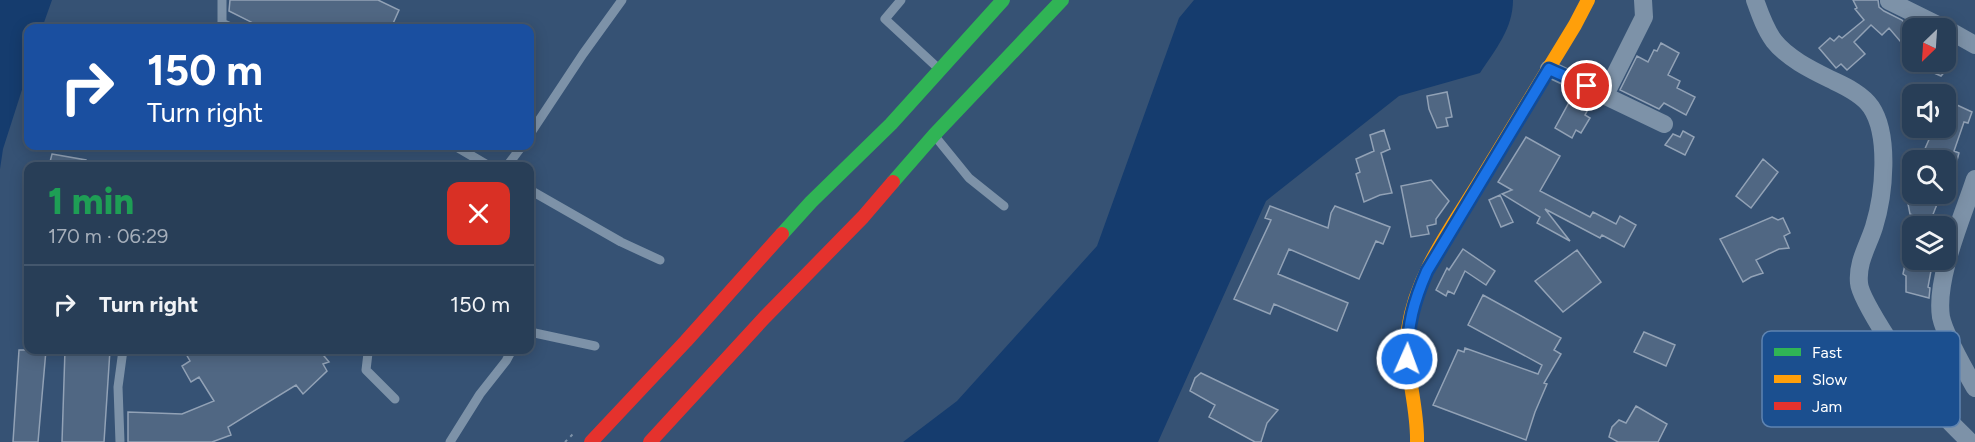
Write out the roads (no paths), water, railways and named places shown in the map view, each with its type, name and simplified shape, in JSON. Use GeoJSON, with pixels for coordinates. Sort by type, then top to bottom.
{"type":"FeatureCollection","features":[{"type":"Feature","properties":{"kind":"street"},"geometry":{"type":"LineString","coordinates":[[591,442],[812,202],[891,124],[1003,0]]}},
{"type":"Feature","properties":{"kind":"street"},"geometry":{"type":"LineString","coordinates":[[650,442],[765,317],[863,217],[934,135],[1062,0]]}},
{"type":"Feature","properties":{"kind":"street"},"geometry":{"type":"LineString","coordinates":[[1417,442],[1416,413],[1407,359],[1408,327],[1416,296],[1443,242],[1549,69],[1588,0]]}},
{"type":"Feature","properties":{"kind":"street"},"geometry":{"type":"LineString","coordinates":[[1605,94],[1644,17],[1642,0]]}},
{"type":"Feature","properties":{"kind":"street"},"geometry":{"type":"LineString","coordinates":[[1755,0],[1766,29],[1774,42],[1789,55],[1851,89],[1871,107],[1881,132],[1880,202],[1874,229],[1862,257],[1859,284],[1866,305],[1883,331]]}},
{"type":"Feature","properties":{"kind":"street"},"geometry":{"type":"LineString","coordinates":[[1889,1],[1975,45]]}},
{"type":"Feature","properties":{"kind":"street"},"geometry":{"type":"LineString","coordinates":[[1549,69],[1664,124]]}},
{"type":"Feature","properties":{"kind":"street"},"geometry":{"type":"LineString","coordinates":[[1947,331],[1941,318],[1945,271],[1975,179]]}},
{"type":"Feature","properties":{"kind":"street"},"geometry":{"type":"LineString","coordinates":[[1960,359],[1975,388]]}},
{"type":"Feature","properties":{"kind":"street"},"geometry":{"type":"LineString","coordinates":[[1956,427],[1970,442]]}},
{"type":"Feature","properties":{"kind":"lane"},"geometry":{"type":"LineString","coordinates":[[222,0],[222,23],[224,24]]}},
{"type":"Feature","properties":{"kind":"lane"},"geometry":{"type":"LineString","coordinates":[[534,128],[622,0]]}},
{"type":"Feature","properties":{"kind":"lane"},"geometry":{"type":"LineString","coordinates":[[901,0],[885,19],[940,71]]}},
{"type":"Feature","properties":{"kind":"lane"},"geometry":{"type":"LineString","coordinates":[[934,135],[969,178],[1004,206]]}},
{"type":"Feature","properties":{"kind":"lane"},"geometry":{"type":"LineString","coordinates":[[462,150],[482,162]]}},
{"type":"Feature","properties":{"kind":"lane"},"geometry":{"type":"LineString","coordinates":[[534,192],[621,242],[660,260]]}},
{"type":"Feature","properties":{"kind":"lane"},"geometry":{"type":"LineString","coordinates":[[534,333],[595,346]]}},
{"type":"Feature","properties":{"kind":"lane"},"geometry":{"type":"LineString","coordinates":[[120,442],[118,387],[122,354]]}},
{"type":"Feature","properties":{"kind":"lane"},"geometry":{"type":"LineString","coordinates":[[368,354],[366,370],[395,399]]}},
{"type":"Feature","properties":{"kind":"lane"},"geometry":{"type":"LineString","coordinates":[[450,442],[480,394],[510,354]]}},
{"type":"Feature","properties":{"kind":"water"},"geometry":{"type":"Polygon","coordinates":[[[0,0],[52,0],[43,24],[24,24],[24,83],[3,149],[0,169],[0,0]]]}},
{"type":"Feature","properties":{"kind":"water"},"geometry":{"type":"Polygon","coordinates":[[[1194,0],[1513,0],[1507,30],[1480,73],[1399,96],[1266,201],[1158,442],[903,442],[957,401],[1097,246],[1179,18],[1194,0]]]}}]}
